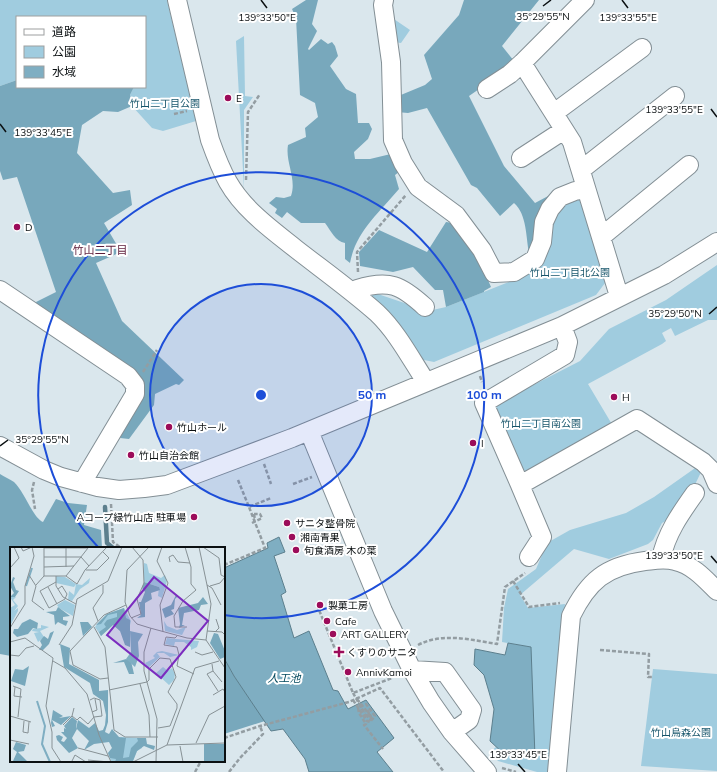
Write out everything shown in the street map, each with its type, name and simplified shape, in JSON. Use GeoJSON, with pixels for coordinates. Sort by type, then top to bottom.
{"type":"FeatureCollection","features":[{"type":"Feature","properties":{"kind":"street"},"geometry":{"type":"LineString","coordinates":[[177,0],[210,140],[217,161],[228,182],[245,205],[262,223],[355,294],[378,315],[398,338],[426,382]]}},
{"type":"Feature","properties":{"kind":"street"},"geometry":{"type":"LineString","coordinates":[[384,0],[383,5],[391,62],[393,140],[403,163],[418,187],[456,215],[482,250],[494,273],[514,272],[535,259],[542,242],[544,222],[550,209],[560,197],[575,190],[586,189]]}},
{"type":"Feature","properties":{"kind":"street"},"geometry":{"type":"LineString","coordinates":[[487,89],[510,74],[585,0]]}},
{"type":"Feature","properties":{"kind":"street"},"geometry":{"type":"LineString","coordinates":[[554,113],[642,48]]}},
{"type":"Feature","properties":{"kind":"street"},"geometry":{"type":"LineString","coordinates":[[522,63],[572,142],[619,296]]}},
{"type":"Feature","properties":{"kind":"street"},"geometry":{"type":"LineString","coordinates":[[581,170],[674,96]]}},
{"type":"Feature","properties":{"kind":"street"},"geometry":{"type":"LineString","coordinates":[[521,158],[564,130]]}},
{"type":"Feature","properties":{"kind":"street"},"geometry":{"type":"LineString","coordinates":[[601,237],[689,165]]}},
{"type":"Feature","properties":{"kind":"street"},"geometry":{"type":"LineString","coordinates":[[0,446],[44,470],[82,483],[119,490],[167,485],[309,431],[562,326],[619,296],[664,275],[717,242]]}},
{"type":"Feature","properties":{"kind":"street"},"geometry":{"type":"LineString","coordinates":[[355,294],[357,289],[376,283],[399,287],[425,306]]}},
{"type":"Feature","properties":{"kind":"street"},"geometry":{"type":"LineString","coordinates":[[0,290],[128,376],[135,385],[135,394],[82,483]]}},
{"type":"Feature","properties":{"kind":"street"},"geometry":{"type":"LineString","coordinates":[[531,554],[542,537],[484,403],[565,355],[568,342],[562,326]]}},
{"type":"Feature","properties":{"kind":"street"},"geometry":{"type":"LineString","coordinates":[[520,485],[637,419],[703,462],[707,481],[676,520],[663,546],[661,559]]}},
{"type":"Feature","properties":{"kind":"street"},"geometry":{"type":"LineString","coordinates":[[309,431],[383,611],[412,670],[431,702],[452,732],[491,769]]}},
{"type":"Feature","properties":{"kind":"street"},"geometry":{"type":"LineString","coordinates":[[557,772],[571,616],[578,601],[590,585],[606,572],[629,563],[661,559],[676,561],[694,570],[717,591]]}},
{"type":"Feature","properties":{"kind":"street"},"geometry":{"type":"LineString","coordinates":[[412,670],[445,672],[472,710],[469,720],[452,732]]}},
{"type":"Feature","properties":{"kind":"path"},"geometry":{"type":"LineString","coordinates":[[245,205],[248,112],[260,94]]}},
{"type":"Feature","properties":{"kind":"path"},"geometry":{"type":"LineString","coordinates":[[174,114],[192,110]]}},
{"type":"Feature","properties":{"kind":"path"},"geometry":{"type":"LineString","coordinates":[[358,266],[357,252],[416,183]]}},
{"type":"Feature","properties":{"kind":"path"},"geometry":{"type":"LineString","coordinates":[[135,385],[157,350]]}},
{"type":"Feature","properties":{"kind":"path"},"geometry":{"type":"LineString","coordinates":[[264,464],[271,484]]}},
{"type":"Feature","properties":{"kind":"path"},"geometry":{"type":"LineString","coordinates":[[293,484],[314,476]]}},
{"type":"Feature","properties":{"kind":"path"},"geometry":{"type":"LineString","coordinates":[[225,565],[265,548],[254,524],[238,480]]}},
{"type":"Feature","properties":{"kind":"path"},"geometry":{"type":"LineString","coordinates":[[34,482],[32,490],[35,509]]}},
{"type":"Feature","properties":{"kind":"path"},"geometry":{"type":"LineString","coordinates":[[249,507],[271,498]]}},
{"type":"Feature","properties":{"kind":"path"},"geometry":{"type":"LineString","coordinates":[[111,500],[113,542],[120,547]]}},
{"type":"Feature","properties":{"kind":"path"},"geometry":{"type":"LineString","coordinates":[[254,514],[260,514],[262,518],[254,524],[254,514]]}},
{"type":"Feature","properties":{"kind":"path"},"geometry":{"type":"LineString","coordinates":[[415,647],[440,638],[464,638],[497,644],[505,586],[535,566],[531,554]]}},
{"type":"Feature","properties":{"kind":"path"},"geometry":{"type":"LineString","coordinates":[[513,581],[529,607],[578,601]]}},
{"type":"Feature","properties":{"kind":"path"},"geometry":{"type":"LineString","coordinates":[[317,605],[353,693],[366,716],[371,717],[364,706]]}},
{"type":"Feature","properties":{"kind":"path"},"geometry":{"type":"LineString","coordinates":[[600,650],[650,654],[648,677],[652,678]]}},
{"type":"Feature","properties":{"kind":"path"},"geometry":{"type":"LineString","coordinates":[[353,693],[392,678]]}},
{"type":"Feature","properties":{"kind":"path"},"geometry":{"type":"LineString","coordinates":[[225,738],[260,726],[349,702],[380,688],[444,772]]}},
{"type":"Feature","properties":{"kind":"path"},"geometry":{"type":"LineString","coordinates":[[357,699],[372,718],[370,720],[367,718],[367,712]]}},
{"type":"Feature","properties":{"kind":"path"},"geometry":{"type":"LineString","coordinates":[[353,700],[367,721],[370,722],[375,716],[368,705],[364,706],[358,708],[359,713],[366,724],[364,725],[383,749]]}},
{"type":"Feature","properties":{"kind":"path"},"geometry":{"type":"LineString","coordinates":[[229,772],[263,734],[260,726]]}},
{"type":"Feature","properties":{"kind":"path"},"geometry":{"type":"LineString","coordinates":[[195,772],[200,762]]}},
{"type":"Feature","properties":{"kind":"path"},"geometry":{"type":"LineString","coordinates":[[491,769],[516,772]]}},
{"type":"Feature","properties":{"kind":"green space","name":"竹山二丁目公園"},"geometry":{"type":"Polygon","coordinates":[[[0,0],[167,0],[196,121],[163,131],[152,128],[132,106],[130,95],[134,88],[146,88],[146,16],[16,16],[16,80],[0,86],[0,0]]]}},
{"type":"Feature","properties":{"kind":"green space"},"geometry":{"type":"Polygon","coordinates":[[[388,15],[410,30],[401,43],[394,42],[388,15]]]}},
{"type":"Feature","properties":{"kind":"green space"},"geometry":{"type":"Polygon","coordinates":[[[244,36],[245,96],[253,97],[244,110],[244,189],[236,41],[244,36]]]}},
{"type":"Feature","properties":{"kind":"green space","name":"竹山二丁目北公園"},"geometry":{"type":"Polygon","coordinates":[[[582,198],[605,283],[596,295],[434,362],[419,359],[369,291],[428,311],[446,307],[531,273],[538,265],[547,230],[566,200],[582,198]]]}},
{"type":"Feature","properties":{"kind":"green space","name":"竹山二丁目南公園"},"geometry":{"type":"Polygon","coordinates":[[[717,265],[717,320],[708,320],[675,336],[671,328],[662,333],[666,341],[662,344],[588,384],[613,426],[532,470],[526,471],[521,469],[494,415],[498,403],[580,361],[609,329],[666,300],[717,265]]]}},
{"type":"Feature","properties":{"kind":"green space"},"geometry":{"type":"Polygon","coordinates":[[[698,466],[703,468],[689,497],[670,519],[662,523],[653,540],[648,544],[609,559],[574,549],[520,595],[528,608],[565,604],[548,772],[537,772],[498,761],[490,752],[496,747],[505,755],[531,647],[502,642],[504,608],[508,589],[536,569],[547,543],[570,530],[626,513],[654,497],[698,466]]]}},
{"type":"Feature","properties":{"kind":"green space","name":"竹山烏森公園"},"geometry":{"type":"Polygon","coordinates":[[[653,669],[717,674],[717,771],[641,766],[653,669]]]}},
{"type":"Feature","properties":{"kind":"shaded area"},"geometry":{"type":"Polygon","coordinates":[[[306,0],[318,0],[312,24],[317,31],[308,49],[309,50],[321,39],[328,44],[332,42],[338,56],[330,66],[346,89],[356,94],[358,123],[369,123],[372,129],[368,139],[354,152],[355,159],[370,159],[395,153],[399,172],[395,175],[399,189],[369,223],[357,241],[350,263],[345,259],[345,243],[336,238],[325,223],[301,223],[287,212],[282,218],[275,213],[277,209],[269,203],[276,197],[284,198],[291,196],[293,183],[288,158],[288,145],[306,137],[305,128],[318,117],[315,103],[300,95],[296,18],[292,9],[306,0]]]}},
{"type":"Feature","properties":{"kind":"shaded area"},"geometry":{"type":"Polygon","coordinates":[[[464,0],[539,0],[502,46],[514,61],[498,76],[469,96],[504,166],[535,203],[567,186],[536,249],[529,253],[524,220],[518,208],[514,203],[500,216],[477,188],[471,185],[427,108],[408,113],[397,112],[396,97],[425,85],[432,79],[424,55],[459,15],[464,0]]]}},
{"type":"Feature","properties":{"kind":"shaded area"},"geometry":{"type":"Polygon","coordinates":[[[16,80],[16,88],[134,88],[130,95],[132,106],[118,112],[103,111],[82,125],[77,153],[113,193],[130,190],[132,205],[104,223],[121,252],[96,263],[122,321],[184,380],[179,385],[176,384],[155,394],[154,405],[129,439],[120,438],[141,397],[39,310],[36,302],[56,292],[17,177],[3,180],[0,171],[0,86],[16,80]]]}},
{"type":"Feature","properties":{"kind":"shaded area"},"geometry":{"type":"Polygon","coordinates":[[[446,222],[453,223],[478,257],[491,287],[484,292],[446,307],[443,290],[435,290],[413,267],[393,272],[360,266],[359,252],[379,230],[427,252],[446,222]]]}},
{"type":"Feature","properties":{"kind":"shaded area"},"geometry":{"type":"Polygon","coordinates":[[[0,474],[18,486],[32,510],[39,520],[43,522],[56,499],[68,503],[87,505],[84,525],[101,530],[102,547],[10,547],[10,656],[0,654],[0,474]]]}},
{"type":"Feature","properties":{"kind":"shaded area"},"geometry":{"type":"Polygon","coordinates":[[[225,660],[234,676],[265,721],[225,734],[225,660]]]}},
{"type":"Feature","properties":{"kind":"water","name":"人工池"},"geometry":{"type":"Polygon","coordinates":[[[279,537],[285,552],[274,556],[286,592],[281,595],[294,638],[309,631],[333,690],[338,691],[348,709],[366,700],[394,738],[377,752],[393,772],[309,772],[305,759],[283,729],[271,731],[234,676],[225,660],[225,568],[268,548],[267,543],[279,537]]]}},
{"type":"Feature","properties":{"kind":"water"},"geometry":{"type":"Polygon","coordinates":[[[508,643],[531,647],[535,757],[505,755],[490,741],[494,709],[484,675],[474,665],[475,649],[505,655],[508,643]]]}},
{"type":"Feature","properties":{"kind":"waterway"},"geometry":{"type":"LineString","coordinates":[[105,507],[107,543],[112,547]]}},
{"type":"Feature","properties":{"kind":"place","name":"E"},"geometry":{"type":"Point","coordinates":[228,98]}},
{"type":"Feature","properties":{"kind":"place","name":"D"},"geometry":{"type":"Point","coordinates":[17,227]}},
{"type":"Feature","properties":{"kind":"place","name":"H"},"geometry":{"type":"Point","coordinates":[614,397]}},
{"type":"Feature","properties":{"kind":"place","name":"竹山ホール"},"geometry":{"type":"Point","coordinates":[169,427]}},
{"type":"Feature","properties":{"kind":"place","name":"I"},"geometry":{"type":"Point","coordinates":[473,443]}},
{"type":"Feature","properties":{"kind":"place","name":"竹山自治会館"},"geometry":{"type":"Point","coordinates":[131,455]}},
{"type":"Feature","properties":{"kind":"place","name":"Aコープ緑竹山店 駐車場"},"geometry":{"type":"Point","coordinates":[194,517]}},
{"type":"Feature","properties":{"kind":"place","name":"サニタ整骨院"},"geometry":{"type":"Point","coordinates":[287,523]}},
{"type":"Feature","properties":{"kind":"place","name":"湘南青果"},"geometry":{"type":"Point","coordinates":[292,537]}},
{"type":"Feature","properties":{"kind":"place","name":"旬食酒房 木の葉"},"geometry":{"type":"Point","coordinates":[296,550]}},
{"type":"Feature","properties":{"kind":"place","name":"製菓工房"},"geometry":{"type":"Point","coordinates":[320,605]}},
{"type":"Feature","properties":{"kind":"place","name":"Cafe"},"geometry":{"type":"Point","coordinates":[327,621]}},
{"type":"Feature","properties":{"kind":"place","name":"ART GALLERY"},"geometry":{"type":"Point","coordinates":[333,634]}},
{"type":"Feature","properties":{"kind":"place","name":"くすりのサニタ"},"geometry":{"type":"Point","coordinates":[339,652]}},
{"type":"Feature","properties":{"kind":"place","name":"AnnivKamoi"},"geometry":{"type":"Point","coordinates":[348,672]}},
{"type":"Feature","properties":{"kind":"district","name":"竹山二丁目"},"geometry":{"type":"Point","coordinates":[100,250]}}]}
